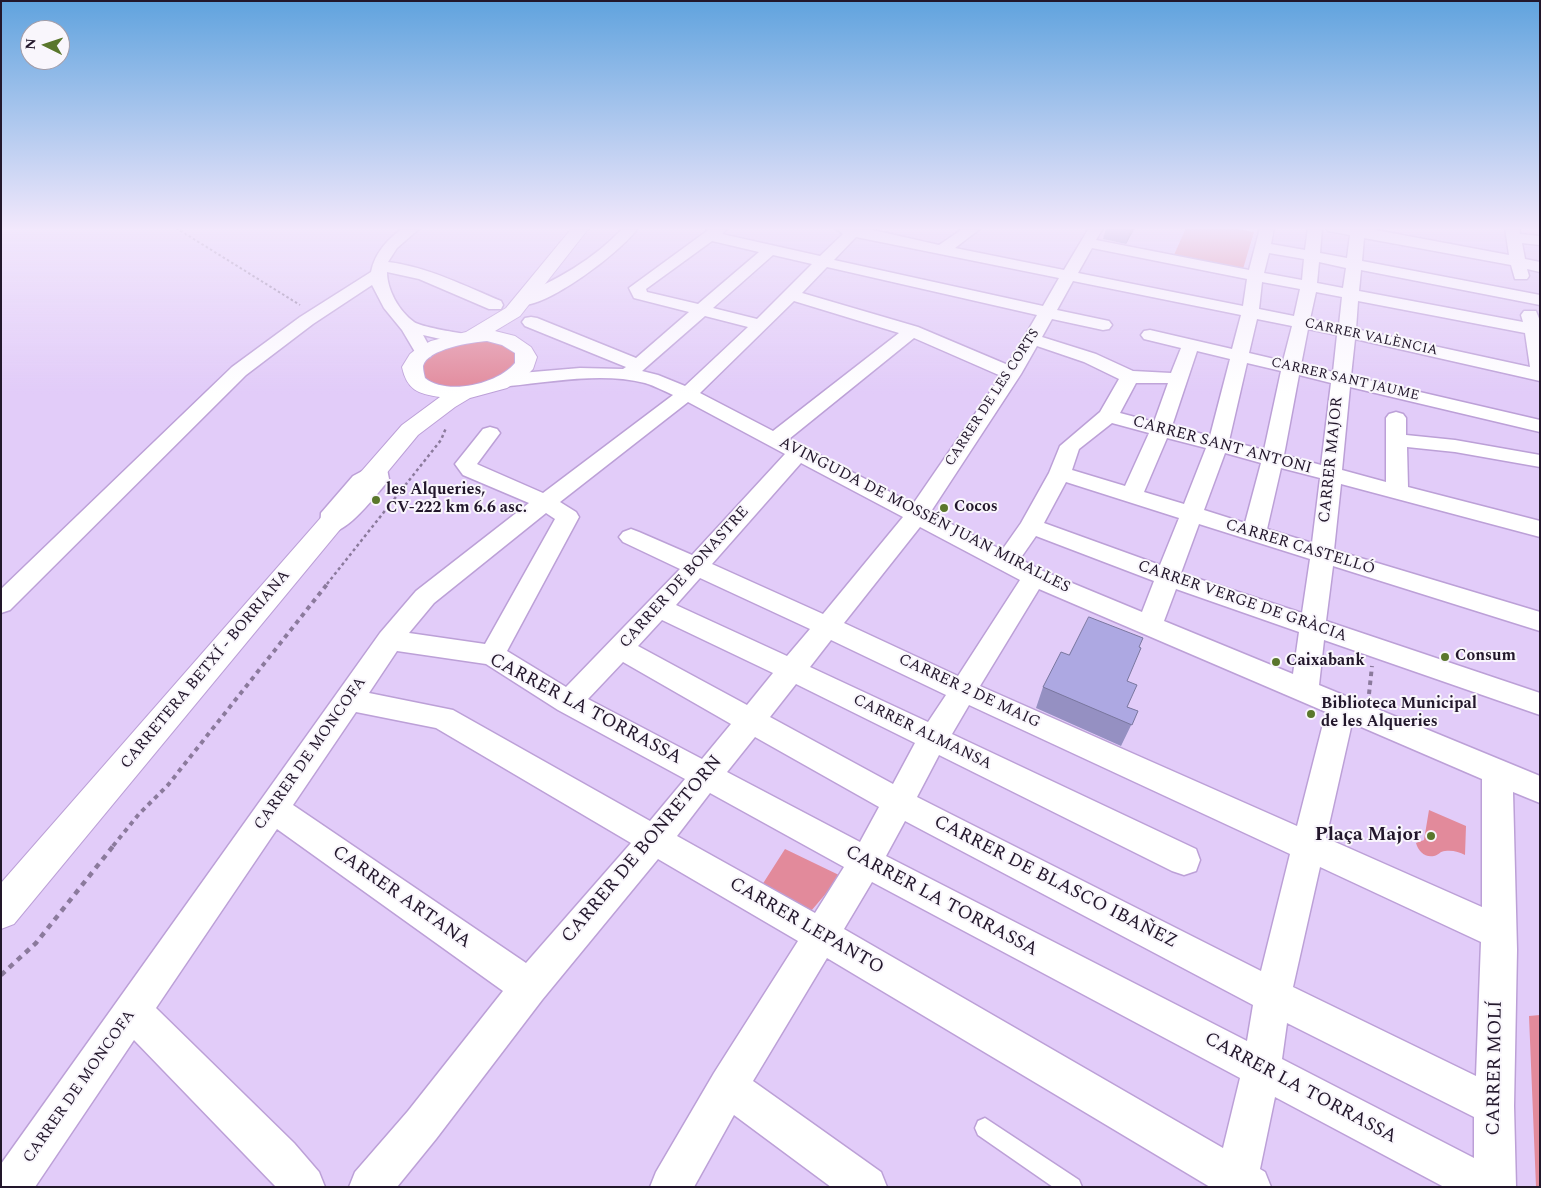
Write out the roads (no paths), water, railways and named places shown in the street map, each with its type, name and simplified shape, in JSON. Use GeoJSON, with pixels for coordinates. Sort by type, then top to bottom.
{"type":"FeatureCollection","features":[{"type":"Feature","properties":{"kind":"main road"},"geometry":{"type":"LineString","coordinates":[[466,337],[518,306],[536,283]]}},
{"type":"Feature","properties":{"kind":"main road"},"geometry":{"type":"LineString","coordinates":[[510,340],[518,306]]}},
{"type":"Feature","properties":{"kind":"main road"},"geometry":{"type":"LineString","coordinates":[[487,335],[510,340],[525,351],[524,366],[509,380],[480,390],[448,393],[422,385],[415,378],[412,370],[416,361],[424,353],[439,344],[466,337],[487,335]]}},
{"type":"Feature","properties":{"kind":"main road","name":"CARRETERA BETXÍ - BORRIANA"},"geometry":{"type":"LineString","coordinates":[[410,430],[419,407],[422,385]]}},
{"type":"Feature","properties":{"kind":"main road","name":"CARRETERA BETXÍ - BORRIANA"},"geometry":{"type":"LineString","coordinates":[[1,910],[410,430],[447,402],[464,393]]}},
{"type":"Feature","properties":{"kind":"street"},"geometry":{"type":"LineString","coordinates":[[1,604],[238,371],[277,340],[361,283]]}},
{"type":"Feature","properties":{"kind":"street"},"geometry":{"type":"LineString","coordinates":[[381,283],[382,291],[393,309],[409,326],[424,353]]}},
{"type":"Feature","properties":{"kind":"street"},"geometry":{"type":"LineString","coordinates":[[445,283],[495,305]]}},
{"type":"Feature","properties":{"kind":"street"},"geometry":{"type":"LineString","coordinates":[[518,306],[561,283]]}},
{"type":"Feature","properties":{"kind":"street"},"geometry":{"type":"LineString","coordinates":[[643,283],[637,288],[640,295],[761,324]]}},
{"type":"Feature","properties":{"kind":"street"},"geometry":{"type":"LineString","coordinates":[[632,370],[731,283]]}},
{"type":"Feature","properties":{"kind":"street","name":"CARRER DE MONCOFA"},"geometry":{"type":"LineString","coordinates":[[10,1187],[389,640],[424,597],[702,383],[803,283]]}},
{"type":"Feature","properties":{"kind":"street"},"geometry":{"type":"LineString","coordinates":[[918,283],[1103,325]]}},
{"type":"Feature","properties":{"kind":"street","name":"CARRER DE LES CORTS"},"geometry":{"type":"LineString","coordinates":[[917,515],[1012,374],[1064,283]]}},
{"type":"Feature","properties":{"kind":"street","name":"CARRER VALÈNCIA"},"geometry":{"type":"LineString","coordinates":[[1108,283],[1347,332],[1540,375]]}},
{"type":"Feature","properties":{"kind":"street"},"geometry":{"type":"LineString","coordinates":[[1149,626],[1218,444],[1250,313],[1255,283]]}},
{"type":"Feature","properties":{"kind":"street"},"geometry":{"type":"LineString","coordinates":[[1290,283],[1536,331]]}},
{"type":"Feature","properties":{"kind":"street"},"geometry":{"type":"LineString","coordinates":[[1254,534],[1273,459],[1309,283]]}},
{"type":"Feature","properties":{"kind":"street","name":"CARRER MAJOR"},"geometry":{"type":"LineString","coordinates":[[1304,692],[1322,555],[1353,283]]}},
{"type":"Feature","properties":{"kind":"street"},"geometry":{"type":"LineString","coordinates":[[1457,283],[1533,298]]}},
{"type":"Feature","properties":{"kind":"street"},"geometry":{"type":"LineString","coordinates":[[1527,283],[1533,298],[1540,369]]}},
{"type":"Feature","properties":{"kind":"street"},"geometry":{"type":"LineString","coordinates":[[792,295],[912,331],[1012,374]]}},
{"type":"Feature","properties":{"kind":"street","name":"AVINGUDA DE MOSSÉN JUAN MIRALLES"},"geometry":{"type":"LineString","coordinates":[[531,322],[650,379],[687,394],[1034,577],[1304,692],[1355,703]]}},
{"type":"Feature","properties":{"kind":"street"},"geometry":{"type":"LineString","coordinates":[[409,326],[430,333],[466,337]]}},
{"type":"Feature","properties":{"kind":"street"},"geometry":{"type":"LineString","coordinates":[[775,440],[912,331]]}},
{"type":"Feature","properties":{"kind":"street","name":"CARRER SANT JAUME"},"geometry":{"type":"LineString","coordinates":[[1150,335],[1540,426]]}},
{"type":"Feature","properties":{"kind":"street"},"geometry":{"type":"LineString","coordinates":[[1032,339],[1090,358],[1130,377],[1165,377],[1178,380]]}},
{"type":"Feature","properties":{"kind":"street"},"geometry":{"type":"LineString","coordinates":[[1131,496],[1161,429],[1191,344]]}},
{"type":"Feature","properties":{"kind":"street","name":"AVINGUDA DE MOSSÉN JUAN MIRALLES"},"geometry":{"type":"LineString","coordinates":[[526,358],[587,374]]}},
{"type":"Feature","properties":{"kind":"street","name":"AVINGUDA DE MOSSÉN JUAN MIRALLES"},"geometry":{"type":"LineString","coordinates":[[509,380],[632,370]]}},
{"type":"Feature","properties":{"kind":"street"},"geometry":{"type":"LineString","coordinates":[[1006,562],[1031,526],[1060,473],[1070,446],[1108,416],[1130,377]]}},
{"type":"Feature","properties":{"kind":"street","name":"CARRER SANT ANTONI"},"geometry":{"type":"LineString","coordinates":[[1108,416],[1540,529]]}},
{"type":"Feature","properties":{"kind":"street"},"geometry":{"type":"LineString","coordinates":[[1396,418],[1398,440],[1397,493]]}},
{"type":"Feature","properties":{"kind":"street"},"geometry":{"type":"LineString","coordinates":[[490,432],[466,464],[471,470],[545,502],[568,517],[492,655]]}},
{"type":"Feature","properties":{"kind":"street"},"geometry":{"type":"LineString","coordinates":[[1398,440],[1455,446],[1540,461]]}},
{"type":"Feature","properties":{"kind":"street","name":"CARRER DE BONASTRE"},"geometry":{"type":"LineString","coordinates":[[568,702],[660,608],[800,452]]}},
{"type":"Feature","properties":{"kind":"street","name":"CARRER CASTELLÓ"},"geometry":{"type":"LineString","coordinates":[[1060,473],[1540,622]]}},
{"type":"Feature","properties":{"kind":"street","name":"CARRER DE BONRETORN"},"geometry":{"type":"LineString","coordinates":[[370,1187],[422,1125],[529,987],[654,840],[790,669],[917,515]]}},
{"type":"Feature","properties":{"kind":"street","name":"CARRER VERGE DE GRÀCIA"},"geometry":{"type":"LineString","coordinates":[[1031,526],[1168,577],[1540,704]]}},
{"type":"Feature","properties":{"kind":"street","name":"CARRER 2 DE MAIG"},"geometry":{"type":"LineString","coordinates":[[631,537],[962,690],[1308,845]]}},
{"type":"Feature","properties":{"kind":"street"},"geometry":{"type":"LineString","coordinates":[[670,1187],[728,1087],[866,862],[962,690],[1034,577]]}},
{"type":"Feature","properties":{"kind":"street","name":"CARRER ALMANSA"},"geometry":{"type":"LineString","coordinates":[[660,608],[1184,860]]}},
{"type":"Feature","properties":{"kind":"street","name":"CARRER LA TORRASSA"},"geometry":{"type":"LineString","coordinates":[[389,640],[492,655],[568,702],[866,862],[1487,1187]]}},
{"type":"Feature","properties":{"kind":"street","name":"CARRER DE BLASCO IBAÑEZ"},"geometry":{"type":"LineString","coordinates":[[621,649],[751,719],[898,802],[1273,996],[1494,1106]]}},
{"type":"Feature","properties":{"kind":"street","name":"CARRER LEPANTO"},"geometry":{"type":"LineString","coordinates":[[349,700],[443,718],[822,936],[1240,1184]]}},
{"type":"Feature","properties":{"kind":"street"},"geometry":{"type":"LineString","coordinates":[[1240,1184],[1273,996],[1308,845],[1355,703],[1498,772],[1540,790]]}},
{"type":"Feature","properties":{"kind":"street"},"geometry":{"type":"LineString","coordinates":[[1308,845],[1499,941],[1498,772]]}},
{"type":"Feature","properties":{"kind":"street","name":"CARRER ARTANA"},"geometry":{"type":"LineString","coordinates":[[273,809],[529,987]]}},
{"type":"Feature","properties":{"kind":"street","name":"CARRER MOLÍ"},"geometry":{"type":"LineString","coordinates":[[1495,1187],[1494,1106],[1499,941]]}},
{"type":"Feature","properties":{"kind":"street"},"geometry":{"type":"LineString","coordinates":[[132,1012],[279,1158],[304,1187]]}},
{"type":"Feature","properties":{"kind":"street"},"geometry":{"type":"LineString","coordinates":[[728,1087],[866,1187]]}},
{"type":"Feature","properties":{"kind":"lane"},"geometry":{"type":"LineString","coordinates":[[985,1128],[1072,1187]]}},
{"type":"Feature","properties":{"kind":"place","name":"les Alqueries, CV-222 km 6.6 asc."},"geometry":{"type":"Point","coordinates":[376,500]}},
{"type":"Feature","properties":{"kind":"place","name":"Cocos"},"geometry":{"type":"Point","coordinates":[944,508]}},
{"type":"Feature","properties":{"kind":"place","name":"Consum"},"geometry":{"type":"Point","coordinates":[1445,657]}},
{"type":"Feature","properties":{"kind":"place","name":"Caixabank"},"geometry":{"type":"Point","coordinates":[1276,662]}},
{"type":"Feature","properties":{"kind":"place","name":"Biblioteca Municipal de les Alqueries"},"geometry":{"type":"Point","coordinates":[1311,714]}},
{"type":"Feature","properties":{"kind":"place","name":"Plaça Major"},"geometry":{"type":"Point","coordinates":[1431,836]}}]}
